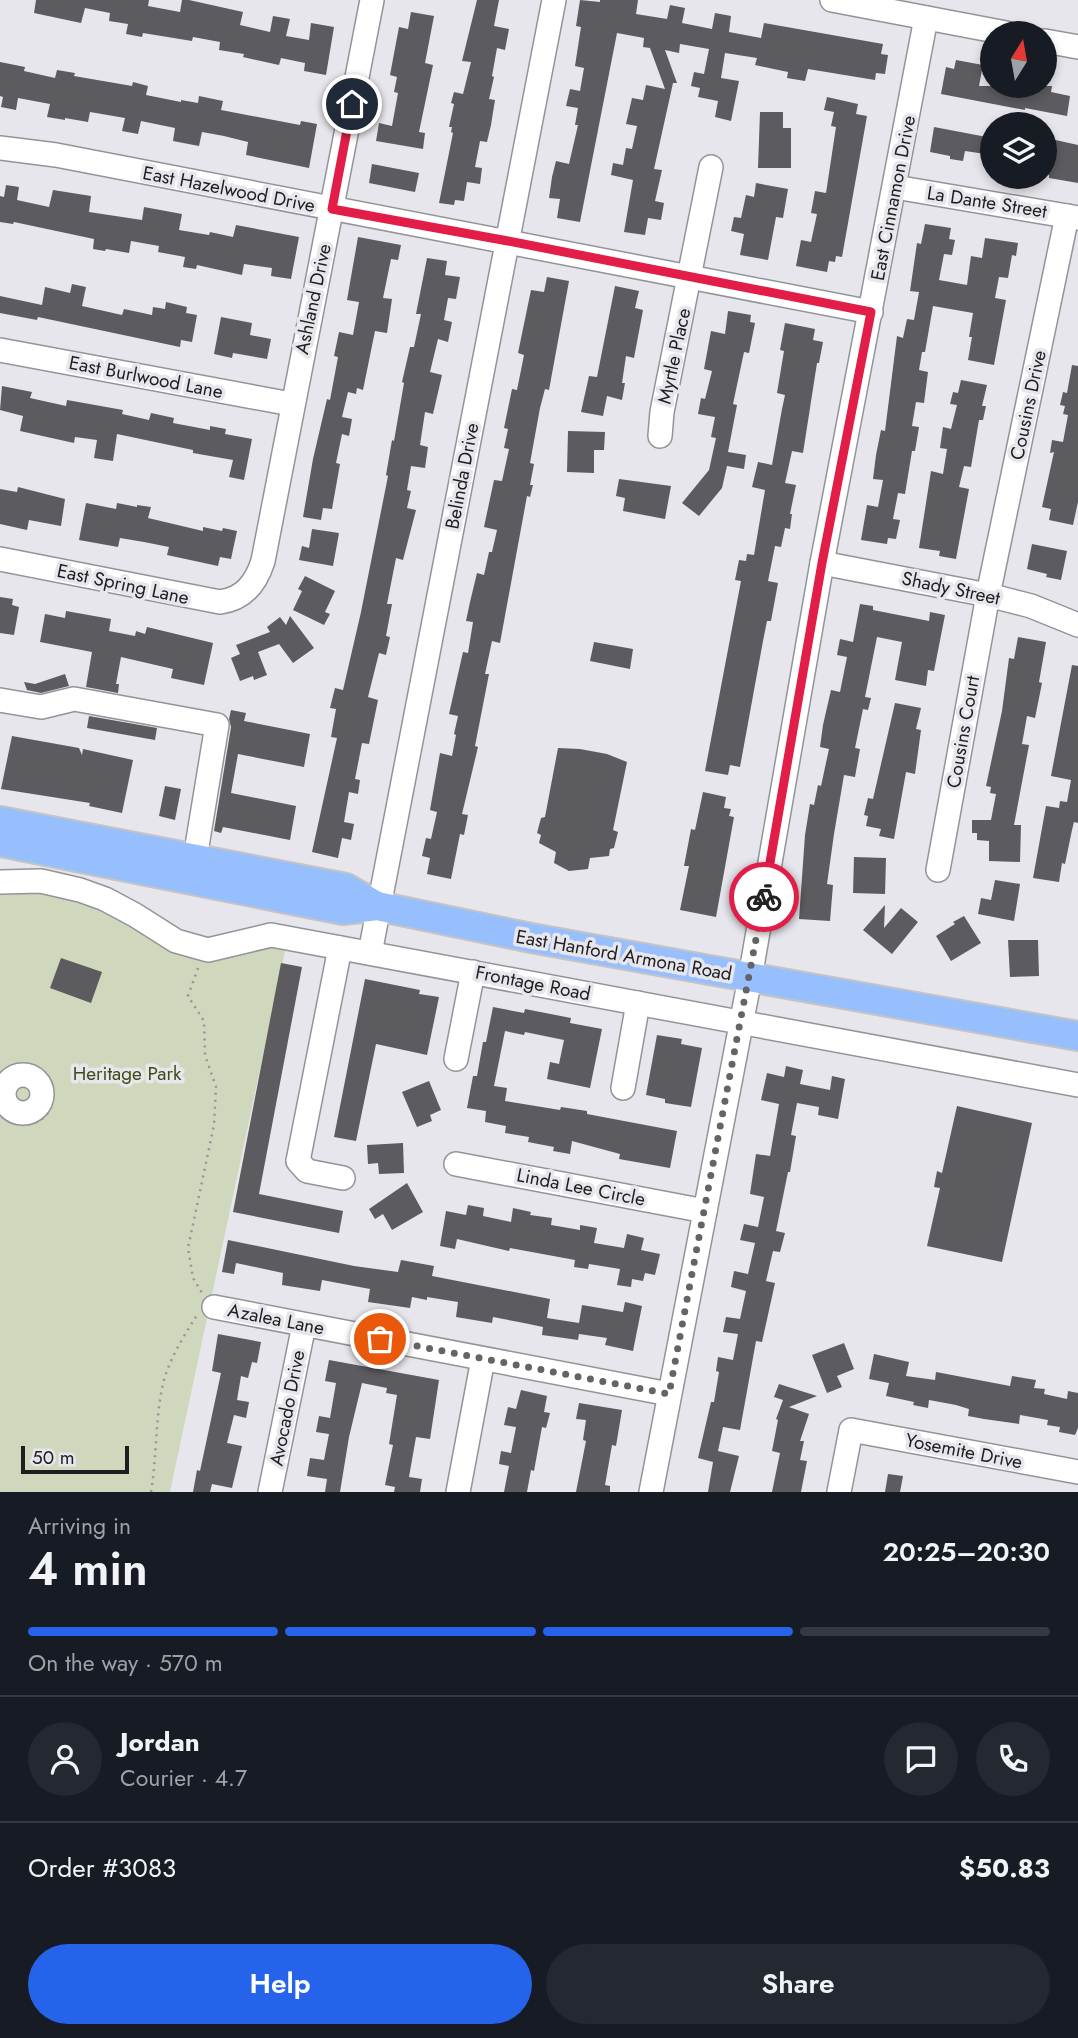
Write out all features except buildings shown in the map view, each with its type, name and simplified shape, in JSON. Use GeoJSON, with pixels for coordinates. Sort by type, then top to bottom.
{"type":"FeatureCollection","features":[{"type":"Feature","properties":{"kind":"main road","name":"East Hanford Armona Road"},"geometry":{"type":"LineString","coordinates":[[0,821],[346,888],[377,906],[531,938],[1078,1036]]}},
{"type":"Feature","properties":{"kind":"main road","name":"East Hanford Armona Road"},"geometry":{"type":"LineString","coordinates":[[0,842],[343,910],[377,906]]}},
{"type":"Feature","properties":{"kind":"street","name":"Ashland Drive"},"geometry":{"type":"LineString","coordinates":[[244,593],[253,583],[262,561],[372,0]]}},
{"type":"Feature","properties":{"kind":"street","name":"Belinda Drive"},"geometry":{"type":"LineString","coordinates":[[370,953],[555,0]]}},
{"type":"Feature","properties":{"kind":"street"},"geometry":{"type":"LineString","coordinates":[[832,0],[980,28]]}},
{"type":"Feature","properties":{"kind":"street","name":"East Cinnamon Drive"},"geometry":{"type":"LineString","coordinates":[[651,1492],[750,978],[822,563],[926,18]]}},
{"type":"Feature","properties":{"kind":"street"},"geometry":{"type":"LineString","coordinates":[[1057,43],[1078,47]]}},
{"type":"Feature","properties":{"kind":"street","name":"East Hazelwood Drive"},"geometry":{"type":"LineString","coordinates":[[0,148],[56,155],[871,312]]}},
{"type":"Feature","properties":{"kind":"street","name":"Myrtle Place"},"geometry":{"type":"LineString","coordinates":[[660,436],[662,412],[711,167]]}},
{"type":"Feature","properties":{"kind":"street","name":"La Dante Street"},"geometry":{"type":"LineString","coordinates":[[895,187],[1073,217]]}},
{"type":"Feature","properties":{"kind":"street","name":"Cousins Drive"},"geometry":{"type":"LineString","coordinates":[[989,595],[1073,217]]}},
{"type":"Feature","properties":{"kind":"street","name":"East Burlwood Lane"},"geometry":{"type":"LineString","coordinates":[[0,350],[291,404]]}},
{"type":"Feature","properties":{"kind":"street","name":"East Spring Lane"},"geometry":{"type":"LineString","coordinates":[[0,559],[202,601],[230,601],[244,593]]}},
{"type":"Feature","properties":{"kind":"street","name":"Shady Street"},"geometry":{"type":"LineString","coordinates":[[822,563],[989,595],[1078,625]]}},
{"type":"Feature","properties":{"kind":"street","name":"Cousins Court"},"geometry":{"type":"LineString","coordinates":[[938,870],[989,595]]}},
{"type":"Feature","properties":{"kind":"street"},"geometry":{"type":"LineString","coordinates":[[0,700],[41,707],[74,699],[217,725],[194,858]]}},
{"type":"Feature","properties":{"kind":"street","name":"Frontage Road"},"geometry":{"type":"LineString","coordinates":[[0,882],[41,881],[79,890],[105,899],[176,941],[208,950],[271,935],[1078,1085]]}},
{"type":"Feature","properties":{"kind":"street"},"geometry":{"type":"LineString","coordinates":[[340,948],[298,1161],[307,1171],[344,1178]]}},
{"type":"Feature","properties":{"kind":"street"},"geometry":{"type":"LineString","coordinates":[[456,1059],[473,972]]}},
{"type":"Feature","properties":{"kind":"street"},"geometry":{"type":"LineString","coordinates":[[622,1088],[638,1003]]}},
{"type":"Feature","properties":{"kind":"street","name":"Linda Lee Circle"},"geometry":{"type":"LineString","coordinates":[[456,1164],[705,1211]]}},
{"type":"Feature","properties":{"kind":"street","name":"Azalea Lane"},"geometry":{"type":"LineString","coordinates":[[205,1305],[669,1394]]}},
{"type":"Feature","properties":{"kind":"street","name":"Avocado Drive"},"geometry":{"type":"LineString","coordinates":[[270,1492],[303,1325]]}},
{"type":"Feature","properties":{"kind":"street"},"geometry":{"type":"LineString","coordinates":[[458,1492],[483,1359]]}},
{"type":"Feature","properties":{"kind":"street","name":"Yosemite Drive"},"geometry":{"type":"LineString","coordinates":[[839,1492],[851,1430],[1078,1472]]}},
{"type":"Feature","properties":{"kind":"path"},"geometry":{"type":"LineString","coordinates":[[151,1492],[156,1428],[164,1381],[181,1341],[205,1305],[193,1278],[188,1248],[214,1125],[216,1087],[205,1055],[204,1021],[188,996],[194,976],[208,950]]}},
{"type":"Feature","properties":{"kind":"path"},"geometry":{"type":"LineString","coordinates":[[0,1075],[15,1066],[31,1066],[45,1075],[52,1088],[53,1097],[47,1113],[34,1124],[18,1125],[0,1115]]}},
{"type":"Feature","properties":{"kind":"green space","name":"Heritage Park"},"geometry":{"type":"Polygon","coordinates":[[[0,890],[55,890],[104,906],[179,954],[202,958],[269,944],[286,947],[170,1492],[0,1492],[0,890]]]}},
{"type":"Feature","properties":{"kind":"way so far"},"geometry":{"type":"LineString","coordinates":[[380,1339],[669,1394],[764,897]]}},
{"type":"Feature","properties":{"kind":"route"},"geometry":{"type":"LineString","coordinates":[[352,104],[332,209],[871,312],[822,563],[764,897]]}}]}
